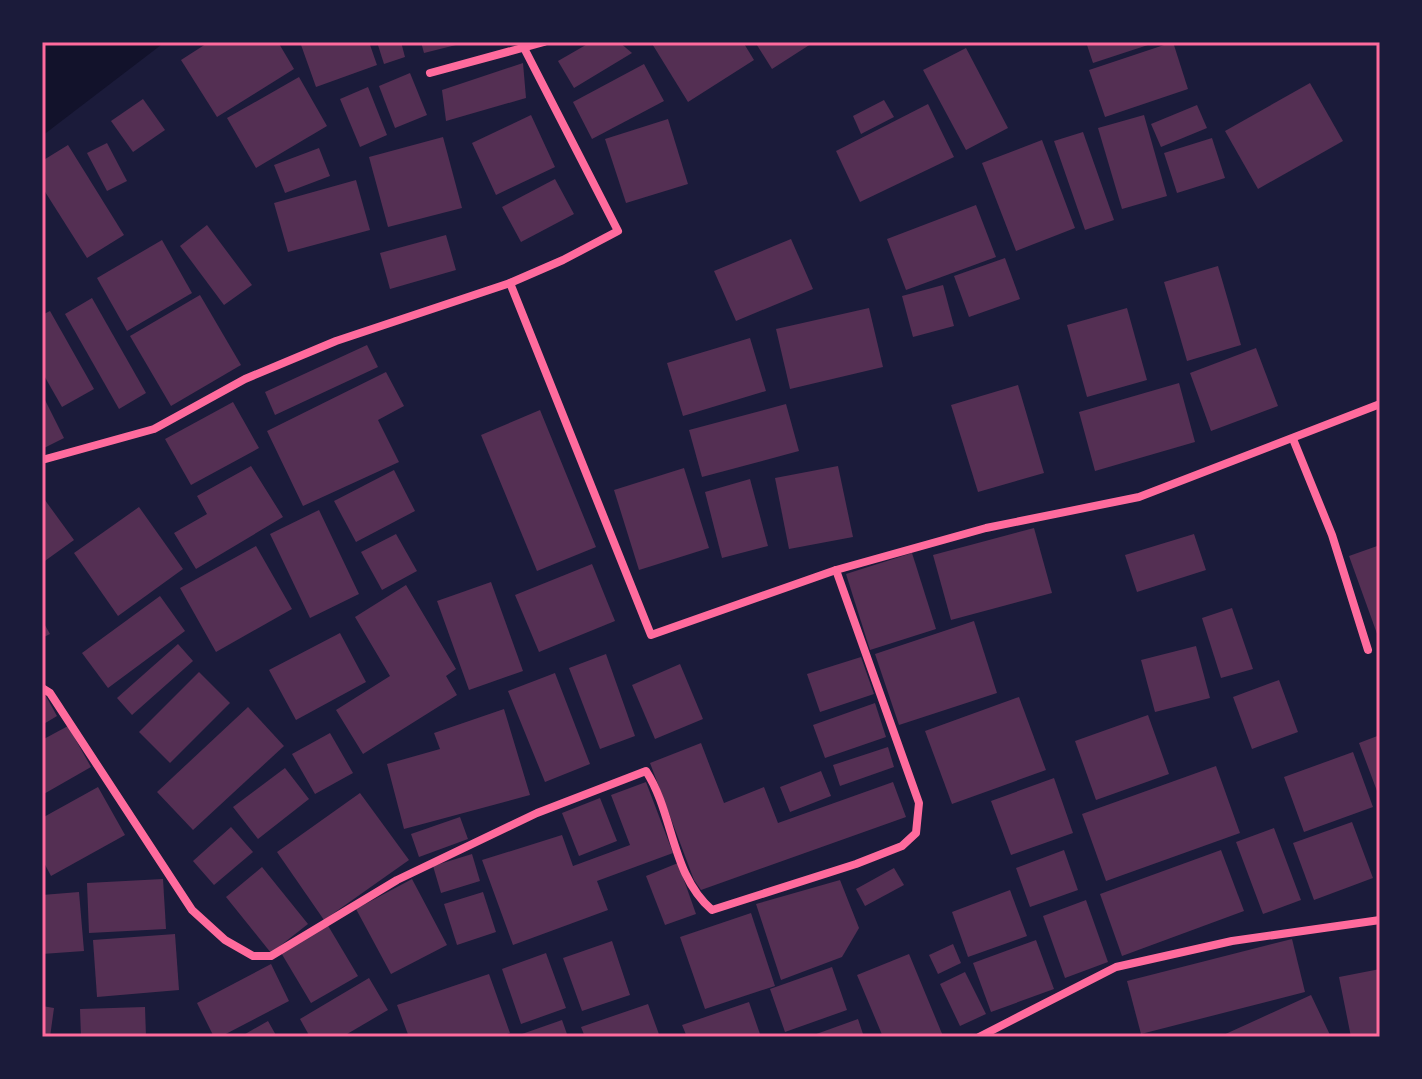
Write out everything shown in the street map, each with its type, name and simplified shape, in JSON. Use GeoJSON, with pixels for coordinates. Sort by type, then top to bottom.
{"type":"FeatureCollection","features":[{"type":"Feature","properties":{"kind":"street"},"geometry":{"type":"LineString","coordinates":[[430,73],[544,42]]}},
{"type":"Feature","properties":{"kind":"street"},"geometry":{"type":"LineString","coordinates":[[42,460],[154,429],[245,379],[336,341],[510,283],[618,231],[524,48]]}},
{"type":"Feature","properties":{"kind":"street"},"geometry":{"type":"LineString","coordinates":[[510,283],[651,635],[836,570],[986,528],[1139,497],[1380,404]]}},
{"type":"Feature","properties":{"kind":"street"},"geometry":{"type":"LineString","coordinates":[[1293,439],[1332,535],[1368,650]]}},
{"type":"Feature","properties":{"kind":"street"},"geometry":{"type":"LineString","coordinates":[[42,688],[50,693],[192,910],[225,940],[253,956],[271,956],[397,880],[537,813],[646,771],[685,874],[712,910],[856,864],[902,846],[916,833],[919,803],[836,570]]}},
{"type":"Feature","properties":{"kind":"street"},"geometry":{"type":"LineString","coordinates":[[979,1037],[1116,967],[1232,941],[1380,920]]}},
{"type":"Feature","properties":{"kind":"shaded area"},"geometry":{"type":"Polygon","coordinates":[[[42,42],[165,42],[42,136],[42,42]]]}},
{"type":"Feature","properties":{"kind":"building"},"geometry":{"type":"Polygon","coordinates":[[[209,42],[278,42],[294,69],[217,117],[181,60],[209,42]]]}},
{"type":"Feature","properties":{"kind":"building"},"geometry":{"type":"Polygon","coordinates":[[[300,42],[369,42],[377,65],[316,87],[300,42]]]}},
{"type":"Feature","properties":{"kind":"building"},"geometry":{"type":"Polygon","coordinates":[[[377,42],[401,42],[405,57],[384,64],[377,42]]]}},
{"type":"Feature","properties":{"kind":"building"},"geometry":{"type":"Polygon","coordinates":[[[421,42],[464,42],[464,43],[424,53],[421,42]]]}},
{"type":"Feature","properties":{"kind":"building"},"geometry":{"type":"Polygon","coordinates":[[[591,42],[619,42],[632,53],[574,88],[558,61],[591,42]]]}},
{"type":"Feature","properties":{"kind":"building"},"geometry":{"type":"Polygon","coordinates":[[[651,42],[743,42],[754,60],[688,102],[651,42]]]}},
{"type":"Feature","properties":{"kind":"building"},"geometry":{"type":"Polygon","coordinates":[[[755,42],[814,42],[772,69],[755,42]]]}},
{"type":"Feature","properties":{"kind":"building"},"geometry":{"type":"Polygon","coordinates":[[[1086,42],[1154,42],[1154,43],[1093,63],[1086,42]]]}},
{"type":"Feature","properties":{"kind":"building"},"geometry":{"type":"Polygon","coordinates":[[[1173,42],[1188,89],[1105,117],[1089,70],[1173,42]]]}},
{"type":"Feature","properties":{"kind":"building"},"geometry":{"type":"Polygon","coordinates":[[[966,48],[1008,128],[966,150],[923,70],[966,48]]]}},
{"type":"Feature","properties":{"kind":"building"},"geometry":{"type":"Polygon","coordinates":[[[523,63],[526,98],[446,121],[442,90],[523,63]]]}},
{"type":"Feature","properties":{"kind":"building"},"geometry":{"type":"Polygon","coordinates":[[[644,64],[664,101],[592,139],[573,102],[644,64]]]}},
{"type":"Feature","properties":{"kind":"building"},"geometry":{"type":"Polygon","coordinates":[[[410,73],[427,115],[395,128],[379,86],[410,73]]]}},
{"type":"Feature","properties":{"kind":"building"},"geometry":{"type":"Polygon","coordinates":[[[299,77],[327,126],[256,168],[227,118],[299,77]]]}},
{"type":"Feature","properties":{"kind":"building"},"geometry":{"type":"Polygon","coordinates":[[[1310,83],[1343,141],[1258,189],[1225,131],[1310,83]]]}},
{"type":"Feature","properties":{"kind":"building"},"geometry":{"type":"Polygon","coordinates":[[[368,87],[387,135],[360,147],[340,99],[368,87]]]}},
{"type":"Feature","properties":{"kind":"building"},"geometry":{"type":"Polygon","coordinates":[[[143,99],[165,130],[133,152],[111,121],[143,99]]]}},
{"type":"Feature","properties":{"kind":"building"},"geometry":{"type":"Polygon","coordinates":[[[884,100],[894,117],[861,134],[853,116],[884,100]]]}},
{"type":"Feature","properties":{"kind":"building"},"geometry":{"type":"Polygon","coordinates":[[[928,104],[954,157],[860,202],[836,151],[928,104]]]}},
{"type":"Feature","properties":{"kind":"building"},"geometry":{"type":"Polygon","coordinates":[[[1197,105],[1207,128],[1161,147],[1151,124],[1197,105]]]}},
{"type":"Feature","properties":{"kind":"building"},"geometry":{"type":"Polygon","coordinates":[[[531,115],[555,167],[496,195],[472,143],[531,115]]]}},
{"type":"Feature","properties":{"kind":"building"},"geometry":{"type":"Polygon","coordinates":[[[1144,115],[1167,196],[1122,209],[1098,128],[1144,115]]]}},
{"type":"Feature","properties":{"kind":"building"},"geometry":{"type":"Polygon","coordinates":[[[668,119],[688,184],[626,203],[605,139],[668,119]]]}},
{"type":"Feature","properties":{"kind":"building"},"geometry":{"type":"Polygon","coordinates":[[[1083,132],[1114,220],[1085,230],[1054,141],[1083,132]]]}},
{"type":"Feature","properties":{"kind":"building"},"geometry":{"type":"Polygon","coordinates":[[[443,137],[462,208],[388,227],[369,157],[443,137]]]}},
{"type":"Feature","properties":{"kind":"building"},"geometry":{"type":"Polygon","coordinates":[[[1212,138],[1225,178],[1177,193],[1164,153],[1212,138]]]}},
{"type":"Feature","properties":{"kind":"building"},"geometry":{"type":"Polygon","coordinates":[[[1042,140],[1075,228],[1016,251],[982,163],[1042,140]]]}},
{"type":"Feature","properties":{"kind":"building"},"geometry":{"type":"Polygon","coordinates":[[[107,143],[127,181],[107,191],[87,153],[107,143]]]}},
{"type":"Feature","properties":{"kind":"building"},"geometry":{"type":"Polygon","coordinates":[[[68,145],[124,235],[87,258],[42,187],[42,161],[68,145]]]}},
{"type":"Feature","properties":{"kind":"building"},"geometry":{"type":"Polygon","coordinates":[[[319,148],[330,176],[285,193],[274,165],[319,148]]]}},
{"type":"Feature","properties":{"kind":"building"},"geometry":{"type":"Polygon","coordinates":[[[555,179],[574,214],[521,242],[502,207],[555,179]]]}},
{"type":"Feature","properties":{"kind":"building"},"geometry":{"type":"Polygon","coordinates":[[[356,180],[370,230],[288,252],[274,203],[356,180]]]}},
{"type":"Feature","properties":{"kind":"building"},"geometry":{"type":"Polygon","coordinates":[[[976,205],[996,257],[906,290],[887,239],[976,205]]]}},
{"type":"Feature","properties":{"kind":"building"},"geometry":{"type":"Polygon","coordinates":[[[207,225],[252,285],[224,305],[180,246],[207,225]]]}},
{"type":"Feature","properties":{"kind":"building"},"geometry":{"type":"Polygon","coordinates":[[[446,235],[456,270],[390,289],[380,253],[446,235]]]}},
{"type":"Feature","properties":{"kind":"building"},"geometry":{"type":"Polygon","coordinates":[[[791,239],[813,289],[736,321],[714,271],[791,239]]]}},
{"type":"Feature","properties":{"kind":"building"},"geometry":{"type":"Polygon","coordinates":[[[162,240],[192,293],[127,331],[97,278],[162,240]]]}},
{"type":"Feature","properties":{"kind":"building"},"geometry":{"type":"Polygon","coordinates":[[[1005,258],[1020,299],[969,317],[954,276],[1005,258]]]}},
{"type":"Feature","properties":{"kind":"building"},"geometry":{"type":"Polygon","coordinates":[[[1218,266],[1241,345],[1187,361],[1164,282],[1218,266]]]}},
{"type":"Feature","properties":{"kind":"building"},"geometry":{"type":"Polygon","coordinates":[[[943,285],[954,326],[913,337],[902,296],[943,285]]]}},
{"type":"Feature","properties":{"kind":"building"},"geometry":{"type":"Polygon","coordinates":[[[200,295],[241,365],[171,406],[130,336],[200,295]]]}},
{"type":"Feature","properties":{"kind":"building"},"geometry":{"type":"Polygon","coordinates":[[[92,298],[146,393],[119,409],[65,314],[92,298]]]}},
{"type":"Feature","properties":{"kind":"building"},"geometry":{"type":"Polygon","coordinates":[[[869,308],[883,367],[790,389],[776,329],[869,308]]]}},
{"type":"Feature","properties":{"kind":"building"},"geometry":{"type":"Polygon","coordinates":[[[1127,308],[1147,380],[1087,397],[1067,325],[1127,308]]]}},
{"type":"Feature","properties":{"kind":"building"},"geometry":{"type":"Polygon","coordinates":[[[50,311],[94,389],[62,407],[42,372],[42,315],[50,311]]]}},
{"type":"Feature","properties":{"kind":"building"},"geometry":{"type":"Polygon","coordinates":[[[750,338],[766,391],[683,416],[667,363],[750,338]]]}},
{"type":"Feature","properties":{"kind":"building"},"geometry":{"type":"Polygon","coordinates":[[[367,345],[378,367],[275,415],[265,392],[367,345]]]}},
{"type":"Feature","properties":{"kind":"building"},"geometry":{"type":"Polygon","coordinates":[[[1256,348],[1278,406],[1211,431],[1190,373],[1256,348]]]}},
{"type":"Feature","properties":{"kind":"building"},"geometry":{"type":"Polygon","coordinates":[[[386,372],[404,406],[378,420],[399,462],[303,506],[267,431],[386,372]]]}},
{"type":"Feature","properties":{"kind":"building"},"geometry":{"type":"Polygon","coordinates":[[[1179,383],[1195,442],[1095,471],[1079,412],[1179,383]]]}},
{"type":"Feature","properties":{"kind":"building"},"geometry":{"type":"Polygon","coordinates":[[[1018,385],[1044,473],[978,492],[951,405],[1018,385]]]}},
{"type":"Feature","properties":{"kind":"building"},"geometry":{"type":"Polygon","coordinates":[[[42,394],[64,438],[44,448],[42,444],[42,394]]]}},
{"type":"Feature","properties":{"kind":"building"},"geometry":{"type":"Polygon","coordinates":[[[233,402],[259,448],[191,485],[165,439],[233,402]]]}},
{"type":"Feature","properties":{"kind":"building"},"geometry":{"type":"Polygon","coordinates":[[[786,404],[799,451],[702,477],[689,430],[786,404]]]}},
{"type":"Feature","properties":{"kind":"building"},"geometry":{"type":"Polygon","coordinates":[[[540,410],[596,547],[537,571],[481,435],[540,410]]]}},
{"type":"Feature","properties":{"kind":"building"},"geometry":{"type":"Polygon","coordinates":[[[251,466],[283,517],[196,569],[174,533],[207,514],[197,496],[251,466]]]}},
{"type":"Feature","properties":{"kind":"building"},"geometry":{"type":"Polygon","coordinates":[[[838,466],[853,537],[789,549],[775,478],[838,466]]]}},
{"type":"Feature","properties":{"kind":"building"},"geometry":{"type":"Polygon","coordinates":[[[684,468],[709,548],[639,570],[614,490],[684,468]]]}},
{"type":"Feature","properties":{"kind":"building"},"geometry":{"type":"Polygon","coordinates":[[[394,470],[415,511],[356,542],[334,501],[394,470]]]}},
{"type":"Feature","properties":{"kind":"building"},"geometry":{"type":"Polygon","coordinates":[[[750,479],[768,546],[722,558],[705,492],[750,479]]]}},
{"type":"Feature","properties":{"kind":"building"},"geometry":{"type":"Polygon","coordinates":[[[42,496],[74,540],[42,563],[42,496]]]}},
{"type":"Feature","properties":{"kind":"building"},"geometry":{"type":"Polygon","coordinates":[[[139,507],[183,569],[118,616],[74,553],[139,507]]]}},
{"type":"Feature","properties":{"kind":"building"},"geometry":{"type":"Polygon","coordinates":[[[319,510],[359,594],[310,618],[270,534],[319,510]]]}},
{"type":"Feature","properties":{"kind":"building"},"geometry":{"type":"Polygon","coordinates":[[[1034,528],[1052,593],[951,620],[933,555],[1034,528]]]}},
{"type":"Feature","properties":{"kind":"building"},"geometry":{"type":"Polygon","coordinates":[[[396,534],[417,571],[382,590],[361,552],[396,534]]]}},
{"type":"Feature","properties":{"kind":"building"},"geometry":{"type":"Polygon","coordinates":[[[1194,534],[1206,570],[1137,592],[1125,555],[1194,534]]]}},
{"type":"Feature","properties":{"kind":"building"},"geometry":{"type":"Polygon","coordinates":[[[1380,545],[1380,642],[1349,556],[1380,545]]]}},
{"type":"Feature","properties":{"kind":"building"},"geometry":{"type":"Polygon","coordinates":[[[256,546],[292,609],[216,652],[180,588],[256,546]]]}},
{"type":"Feature","properties":{"kind":"building"},"geometry":{"type":"Polygon","coordinates":[[[912,553],[936,629],[870,650],[846,574],[912,553]]]}},
{"type":"Feature","properties":{"kind":"building"},"geometry":{"type":"Polygon","coordinates":[[[592,564],[615,621],[539,652],[515,595],[592,564]]]}},
{"type":"Feature","properties":{"kind":"building"},"geometry":{"type":"Polygon","coordinates":[[[491,582],[523,671],[469,690],[437,601],[491,582]]]}},
{"type":"Feature","properties":{"kind":"building"},"geometry":{"type":"Polygon","coordinates":[[[406,585],[456,669],[446,676],[457,695],[363,754],[336,710],[390,676],[355,617],[406,585]]]}},
{"type":"Feature","properties":{"kind":"building"},"geometry":{"type":"Polygon","coordinates":[[[160,596],[185,631],[108,688],[82,653],[160,596]]]}},
{"type":"Feature","properties":{"kind":"building"},"geometry":{"type":"Polygon","coordinates":[[[1232,608],[1253,669],[1221,678],[1202,618],[1232,608]]]}},
{"type":"Feature","properties":{"kind":"building"},"geometry":{"type":"Polygon","coordinates":[[[42,620],[50,634],[42,638],[42,620]]]}},
{"type":"Feature","properties":{"kind":"building"},"geometry":{"type":"Polygon","coordinates":[[[974,621],[997,693],[899,725],[875,654],[974,621]]]}},
{"type":"Feature","properties":{"kind":"building"},"geometry":{"type":"Polygon","coordinates":[[[340,633],[366,682],[296,720],[269,670],[340,633]]]}},
{"type":"Feature","properties":{"kind":"building"},"geometry":{"type":"Polygon","coordinates":[[[178,644],[193,661],[132,715],[117,698],[178,644]]]}},
{"type":"Feature","properties":{"kind":"building"},"geometry":{"type":"Polygon","coordinates":[[[1196,646],[1210,698],[1155,712],[1141,660],[1196,646]]]}},
{"type":"Feature","properties":{"kind":"building"},"geometry":{"type":"Polygon","coordinates":[[[606,654],[635,736],[600,749],[569,668],[606,654]]]}},
{"type":"Feature","properties":{"kind":"building"},"geometry":{"type":"Polygon","coordinates":[[[861,657],[874,694],[820,712],[807,674],[861,657]]]}},
{"type":"Feature","properties":{"kind":"building"},"geometry":{"type":"Polygon","coordinates":[[[680,664],[703,719],[655,739],[632,685],[680,664]]]}},
{"type":"Feature","properties":{"kind":"building"},"geometry":{"type":"Polygon","coordinates":[[[199,672],[230,703],[170,763],[139,732],[199,672]]]}},
{"type":"Feature","properties":{"kind":"building"},"geometry":{"type":"Polygon","coordinates":[[[555,673],[590,764],[545,782],[508,691],[555,673]]]}},
{"type":"Feature","properties":{"kind":"building"},"geometry":{"type":"Polygon","coordinates":[[[1279,680],[1298,732],[1252,749],[1233,697],[1279,680]]]}},
{"type":"Feature","properties":{"kind":"building"},"geometry":{"type":"Polygon","coordinates":[[[42,689],[57,716],[42,725],[42,689]]]}},
{"type":"Feature","properties":{"kind":"building"},"geometry":{"type":"Polygon","coordinates":[[[1019,697],[1046,770],[952,804],[925,731],[1019,697]]]}},
{"type":"Feature","properties":{"kind":"building"},"geometry":{"type":"Polygon","coordinates":[[[875,703],[886,737],[825,758],[813,725],[875,703]]]}},
{"type":"Feature","properties":{"kind":"building"},"geometry":{"type":"Polygon","coordinates":[[[248,707],[284,746],[193,830],[157,792],[248,707]]]}},
{"type":"Feature","properties":{"kind":"building"},"geometry":{"type":"Polygon","coordinates":[[[504,709],[530,795],[404,829],[387,764],[440,749],[434,733],[504,709]]]}},
{"type":"Feature","properties":{"kind":"building"},"geometry":{"type":"Polygon","coordinates":[[[1148,715],[1169,774],[1096,800],[1075,741],[1148,715]]]}},
{"type":"Feature","properties":{"kind":"building"},"geometry":{"type":"Polygon","coordinates":[[[68,726],[91,767],[42,795],[42,740],[68,726]]]}},
{"type":"Feature","properties":{"kind":"building"},"geometry":{"type":"Polygon","coordinates":[[[330,733],[353,773],[315,794],[292,754],[330,733]]]}},
{"type":"Feature","properties":{"kind":"building"},"geometry":{"type":"Polygon","coordinates":[[[1380,735],[1380,799],[1359,743],[1380,735]]]}},
{"type":"Feature","properties":{"kind":"building"},"geometry":{"type":"Polygon","coordinates":[[[701,743],[724,803],[764,787],[778,823],[893,782],[906,817],[701,890],[694,880],[650,763],[701,743]]]}},
{"type":"Feature","properties":{"kind":"building"},"geometry":{"type":"Polygon","coordinates":[[[888,747],[894,767],[840,786],[833,765],[888,747]]]}},
{"type":"Feature","properties":{"kind":"building"},"geometry":{"type":"Polygon","coordinates":[[[1353,752],[1373,807],[1304,832],[1284,777],[1353,752]]]}},
{"type":"Feature","properties":{"kind":"building"},"geometry":{"type":"Polygon","coordinates":[[[1216,766],[1240,833],[1106,881],[1082,814],[1216,766]]]}},
{"type":"Feature","properties":{"kind":"building"},"geometry":{"type":"Polygon","coordinates":[[[285,768],[309,799],[258,839],[233,807],[285,768]]]}},
{"type":"Feature","properties":{"kind":"building"},"geometry":{"type":"Polygon","coordinates":[[[821,771],[831,796],[790,812],[780,787],[821,771]]]}},
{"type":"Feature","properties":{"kind":"building"},"geometry":{"type":"Polygon","coordinates":[[[1054,778],[1073,833],[1011,855],[991,801],[1054,778]]]}},
{"type":"Feature","properties":{"kind":"building"},"geometry":{"type":"Polygon","coordinates":[[[646,782],[673,853],[597,881],[608,910],[513,945],[482,860],[562,835],[573,866],[630,845],[611,795],[646,782]]]}},
{"type":"Feature","properties":{"kind":"building"},"geometry":{"type":"Polygon","coordinates":[[[98,787],[125,835],[51,876],[42,859],[42,818],[98,787]]]}},
{"type":"Feature","properties":{"kind":"building"},"geometry":{"type":"Polygon","coordinates":[[[360,793],[409,860],[324,920],[277,852],[360,793]]]}},
{"type":"Feature","properties":{"kind":"building"},"geometry":{"type":"Polygon","coordinates":[[[600,798],[617,841],[579,856],[562,813],[600,798]]]}},
{"type":"Feature","properties":{"kind":"building"},"geometry":{"type":"Polygon","coordinates":[[[460,817],[468,839],[419,857],[411,834],[460,817]]]}},
{"type":"Feature","properties":{"kind":"building"},"geometry":{"type":"Polygon","coordinates":[[[1352,822],[1373,878],[1314,900],[1293,843],[1352,822]]]}},
{"type":"Feature","properties":{"kind":"building"},"geometry":{"type":"Polygon","coordinates":[[[231,827],[253,852],[214,885],[193,861],[231,827]]]}},
{"type":"Feature","properties":{"kind":"building"},"geometry":{"type":"Polygon","coordinates":[[[1274,828],[1301,900],[1263,914],[1236,842],[1274,828]]]}},
{"type":"Feature","properties":{"kind":"building"},"geometry":{"type":"Polygon","coordinates":[[[1064,850],[1078,890],[1030,907],[1016,868],[1064,850]]]}},
{"type":"Feature","properties":{"kind":"building"},"geometry":{"type":"Polygon","coordinates":[[[1221,850],[1244,911],[1122,956],[1100,894],[1221,850]]]}},
{"type":"Feature","properties":{"kind":"building"},"geometry":{"type":"Polygon","coordinates":[[[472,854],[480,881],[441,893],[433,866],[472,854]]]}},
{"type":"Feature","properties":{"kind":"building"},"geometry":{"type":"Polygon","coordinates":[[[678,863],[696,914],[665,925],[646,876],[678,863]]]}},
{"type":"Feature","properties":{"kind":"building"},"geometry":{"type":"Polygon","coordinates":[[[262,867],[308,924],[271,953],[226,897],[262,867]]]}},
{"type":"Feature","properties":{"kind":"building"},"geometry":{"type":"Polygon","coordinates":[[[894,868],[904,885],[865,906],[856,889],[894,868]]]}},
{"type":"Feature","properties":{"kind":"building"},"geometry":{"type":"Polygon","coordinates":[[[163,879],[166,929],[89,933],[87,883],[163,879]]]}},
{"type":"Feature","properties":{"kind":"building"},"geometry":{"type":"Polygon","coordinates":[[[412,879],[447,945],[391,974],[356,909],[412,879]]]}},
{"type":"Feature","properties":{"kind":"building"},"geometry":{"type":"Polygon","coordinates":[[[840,880],[859,928],[842,957],[781,980],[756,904],[840,880]]]}},
{"type":"Feature","properties":{"kind":"building"},"geometry":{"type":"Polygon","coordinates":[[[1010,890],[1027,936],[968,957],[952,912],[1010,890]]]}},
{"type":"Feature","properties":{"kind":"building"},"geometry":{"type":"Polygon","coordinates":[[[79,892],[84,951],[42,954],[42,895],[79,892]]]}},
{"type":"Feature","properties":{"kind":"building"},"geometry":{"type":"Polygon","coordinates":[[[483,892],[496,932],[457,945],[444,904],[483,892]]]}},
{"type":"Feature","properties":{"kind":"building"},"geometry":{"type":"Polygon","coordinates":[[[1086,900],[1108,962],[1065,978],[1043,916],[1086,900]]]}},
{"type":"Feature","properties":{"kind":"building"},"geometry":{"type":"Polygon","coordinates":[[[751,913],[775,986],[705,1009],[680,937],[751,913]]]}},
{"type":"Feature","properties":{"kind":"building"},"geometry":{"type":"Polygon","coordinates":[[[327,924],[358,976],[311,1003],[280,951],[327,924]]]}},
{"type":"Feature","properties":{"kind":"building"},"geometry":{"type":"Polygon","coordinates":[[[175,934],[179,990],[97,997],[93,940],[175,934]]]}},
{"type":"Feature","properties":{"kind":"building"},"geometry":{"type":"Polygon","coordinates":[[[1292,939],[1305,992],[1141,1034],[1127,981],[1292,939]]]}},
{"type":"Feature","properties":{"kind":"building"},"geometry":{"type":"Polygon","coordinates":[[[1036,940],[1054,989],[991,1012],[973,963],[1036,940]]]}},
{"type":"Feature","properties":{"kind":"building"},"geometry":{"type":"Polygon","coordinates":[[[612,941],[630,995],[582,1011],[563,958],[612,941]]]}},
{"type":"Feature","properties":{"kind":"building"},"geometry":{"type":"Polygon","coordinates":[[[953,944],[961,963],[938,974],[929,955],[953,944]]]}},
{"type":"Feature","properties":{"kind":"building"},"geometry":{"type":"Polygon","coordinates":[[[546,953],[566,1008],[521,1024],[502,969],[546,953]]]}},
{"type":"Feature","properties":{"kind":"building"},"geometry":{"type":"Polygon","coordinates":[[[909,954],[943,1036],[883,1037],[857,975],[909,954]]]}},
{"type":"Feature","properties":{"kind":"building"},"geometry":{"type":"Polygon","coordinates":[[[271,964],[289,1001],[220,1037],[214,1037],[197,1003],[271,964]]]}},
{"type":"Feature","properties":{"kind":"building"},"geometry":{"type":"Polygon","coordinates":[[[832,967],[847,1010],[785,1032],[770,989],[832,967]]]}},
{"type":"Feature","properties":{"kind":"building"},"geometry":{"type":"Polygon","coordinates":[[[1380,969],[1380,1037],[1351,1037],[1339,977],[1380,969]]]}},
{"type":"Feature","properties":{"kind":"building"},"geometry":{"type":"Polygon","coordinates":[[[965,972],[986,1014],[960,1026],[940,984],[965,972]]]}},
{"type":"Feature","properties":{"kind":"building"},"geometry":{"type":"Polygon","coordinates":[[[489,974],[510,1033],[498,1037],[409,1037],[397,1005],[489,974]]]}},
{"type":"Feature","properties":{"kind":"building"},"geometry":{"type":"Polygon","coordinates":[[[369,978],[388,1010],[342,1037],[310,1037],[300,1019],[369,978]]]}},
{"type":"Feature","properties":{"kind":"building"},"geometry":{"type":"Polygon","coordinates":[[[1311,995],[1331,1037],[1219,1037],[1311,995]]]}},
{"type":"Feature","properties":{"kind":"building"},"geometry":{"type":"Polygon","coordinates":[[[749,1002],[761,1037],[687,1037],[682,1025],[749,1002]]]}},
{"type":"Feature","properties":{"kind":"building"},"geometry":{"type":"Polygon","coordinates":[[[648,1004],[660,1037],[585,1037],[581,1027],[648,1004]]]}},
{"type":"Feature","properties":{"kind":"building"},"geometry":{"type":"Polygon","coordinates":[[[42,1006],[54,1008],[50,1037],[42,1037],[42,1006]]]}},
{"type":"Feature","properties":{"kind":"building"},"geometry":{"type":"Polygon","coordinates":[[[145,1007],[146,1037],[81,1037],[80,1009],[145,1007]]]}},
{"type":"Feature","properties":{"kind":"building"},"geometry":{"type":"Polygon","coordinates":[[[858,1019],[864,1037],[808,1037],[858,1019]]]}},
{"type":"Feature","properties":{"kind":"building"},"geometry":{"type":"Polygon","coordinates":[[[562,1020],[568,1037],[523,1037],[522,1034],[562,1020]]]}},
{"type":"Feature","properties":{"kind":"building"},"geometry":{"type":"Polygon","coordinates":[[[268,1021],[277,1037],[240,1037],[268,1021]]]}}]}
